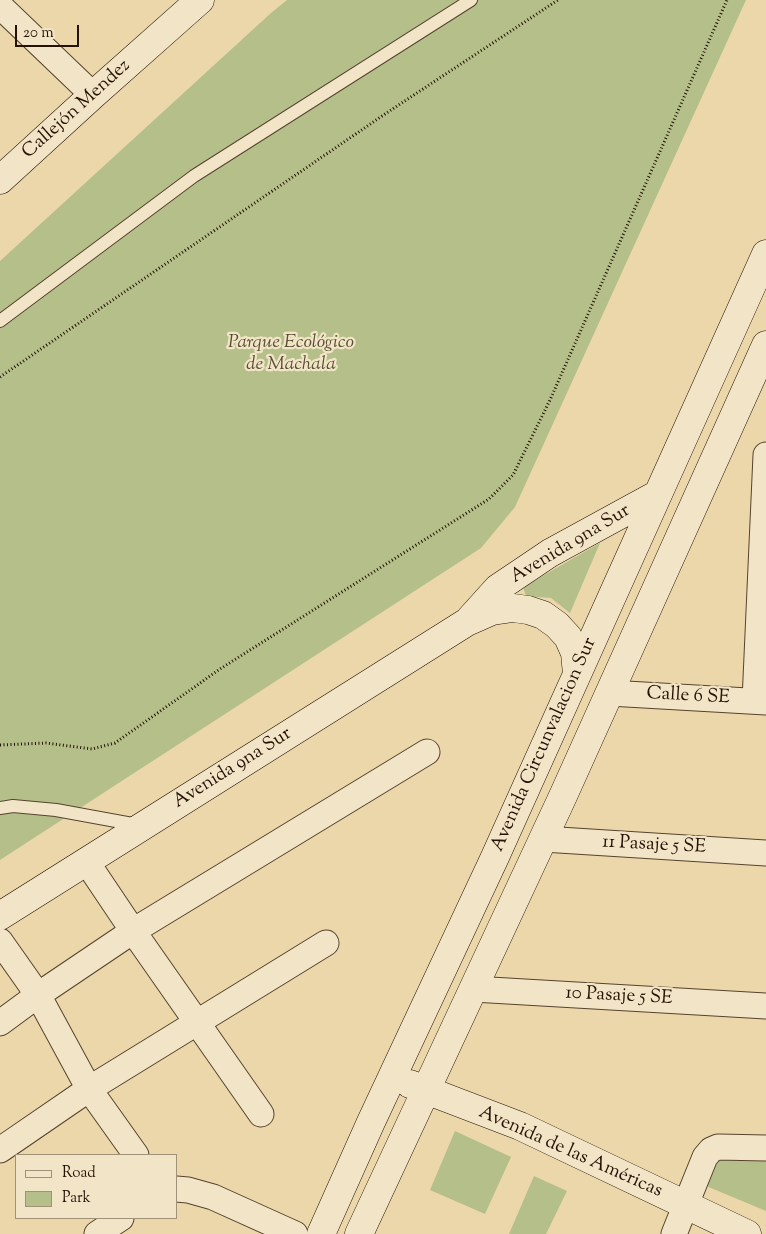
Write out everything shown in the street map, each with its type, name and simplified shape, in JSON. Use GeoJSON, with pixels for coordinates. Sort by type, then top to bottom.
{"type":"FeatureCollection","features":[{"type":"Feature","properties":{"kind":"main road","name":"Callejón Mendez"},"geometry":{"type":"LineString","coordinates":[[0,180],[200,0]]}},
{"type":"Feature","properties":{"kind":"main road","name":"Avenida Circunvalacion Sur"},"geometry":{"type":"LineString","coordinates":[[321,1234],[392,1076],[495,857],[766,254]]}},
{"type":"Feature","properties":{"kind":"main road","name":"Avenida Circunvalacion Sur"},"geometry":{"type":"LineString","coordinates":[[359,1234],[427,1092],[543,840],[766,345]]}},
{"type":"Feature","properties":{"kind":"main road"},"geometry":{"type":"LineString","coordinates":[[708,382],[743,396]]}},
{"type":"Feature","properties":{"kind":"main road","name":"Avenida 9na Sur"},"geometry":{"type":"LineString","coordinates":[[467,622],[498,588],[550,553],[658,494]]}},
{"type":"Feature","properties":{"kind":"main road","name":"Avenida 9na Sur"},"geometry":{"type":"LineString","coordinates":[[0,916],[467,622],[492,611],[513,608],[528,610],[543,615],[557,625],[568,638],[575,654],[577,674]]}},
{"type":"Feature","properties":{"kind":"main road"},"geometry":{"type":"LineString","coordinates":[[430,995],[468,1000]]}},
{"type":"Feature","properties":{"kind":"main road","name":"Avenida de las Américas"},"geometry":{"type":"LineString","coordinates":[[392,1076],[427,1092],[520,1126],[747,1234]]}},
{"type":"Feature","properties":{"kind":"street"},"geometry":{"type":"LineString","coordinates":[[0,6],[93,95]]}},
{"type":"Feature","properties":{"kind":"street"},"geometry":{"type":"LineString","coordinates":[[760,701],[766,455]]}},
{"type":"Feature","properties":{"kind":"street","name":"Calle 6 SE"},"geometry":{"type":"LineString","coordinates":[[609,693],[760,701]]}},
{"type":"Feature","properties":{"kind":"street"},"geometry":{"type":"LineString","coordinates":[[0,1024],[38,995],[132,931],[427,752]]}},
{"type":"Feature","properties":{"kind":"street","name":"11 Pasaje 5 SE"},"geometry":{"type":"LineString","coordinates":[[543,840],[766,853]]}},
{"type":"Feature","properties":{"kind":"street"},"geometry":{"type":"LineString","coordinates":[[86,862],[132,931],[261,1114]]}},
{"type":"Feature","properties":{"kind":"street"},"geometry":{"type":"LineString","coordinates":[[0,941],[38,995],[89,1089],[135,1154]]}},
{"type":"Feature","properties":{"kind":"street"},"geometry":{"type":"LineString","coordinates":[[0,1150],[89,1089],[326,943]]}},
{"type":"Feature","properties":{"kind":"street","name":"10 Pasaje 5 SE"},"geometry":{"type":"LineString","coordinates":[[468,1000],[766,1006]]}},
{"type":"Feature","properties":{"kind":"street"},"geometry":{"type":"LineString","coordinates":[[674,1234],[705,1157],[711,1150],[718,1147],[766,1148]]}},
{"type":"Feature","properties":{"kind":"street"},"geometry":{"type":"LineString","coordinates":[[178,1189],[213,1197],[295,1234]]}},
{"type":"Feature","properties":{"kind":"lane"},"geometry":{"type":"LineString","coordinates":[[0,321],[194,176],[470,0]]}},
{"type":"Feature","properties":{"kind":"lane"},"geometry":{"type":"LineString","coordinates":[[0,808],[13,806],[56,810],[143,826]]}},
{"type":"Feature","properties":{"kind":"path"},"geometry":{"type":"LineString","coordinates":[[0,376],[385,114],[558,0]]}},
{"type":"Feature","properties":{"kind":"path"},"geometry":{"type":"LineString","coordinates":[[0,745],[46,743],[92,749],[116,743],[220,670],[488,499],[513,475],[550,400],[727,0]]}},
{"type":"Feature","properties":{"kind":"green space","name":"Parque Ecológico de Machala"},"geometry":{"type":"Polygon","coordinates":[[[287,0],[746,0],[515,507],[481,548],[0,860],[0,261],[287,0]]]}},
{"type":"Feature","properties":{"kind":"green space"},"geometry":{"type":"Polygon","coordinates":[[[600,543],[570,613],[551,598],[526,596],[523,587],[600,543]]]}},
{"type":"Feature","properties":{"kind":"green space"},"geometry":{"type":"Polygon","coordinates":[[[455,1131],[511,1157],[485,1214],[430,1190],[455,1131]]]}},
{"type":"Feature","properties":{"kind":"green space"},"geometry":{"type":"Polygon","coordinates":[[[722,1155],[766,1157],[766,1211],[699,1183],[722,1155]]]}},
{"type":"Feature","properties":{"kind":"green space"},"geometry":{"type":"Polygon","coordinates":[[[534,1176],[567,1191],[546,1234],[509,1234],[534,1176]]]}}]}
